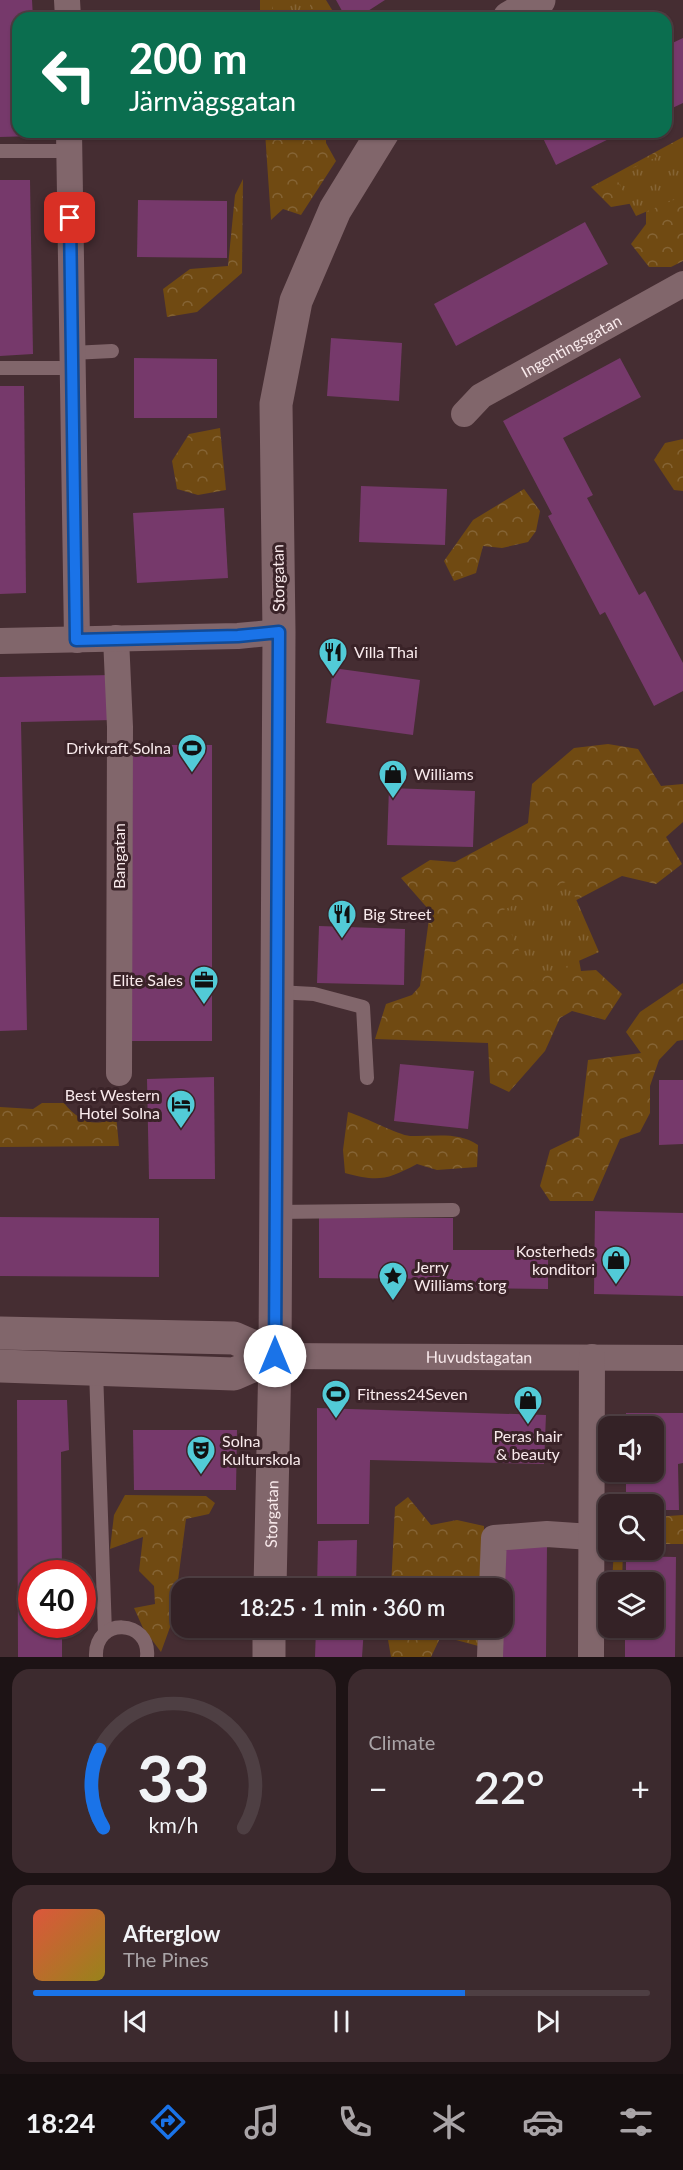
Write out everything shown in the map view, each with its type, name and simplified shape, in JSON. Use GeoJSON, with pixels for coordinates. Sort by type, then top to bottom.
{"type":"FeatureCollection","features":[{"type":"Feature","properties":{"kind":"street"},"geometry":{"type":"LineString","coordinates":[[519,12],[539,0]]}},
{"type":"Feature","properties":{"kind":"street","name":"Storgatan"},"geometry":{"type":"LineString","coordinates":[[270,1578],[275,1356],[279,632],[276,404],[296,301],[335,210],[379,138]]}},
{"type":"Feature","properties":{"kind":"street"},"geometry":{"type":"LineString","coordinates":[[69,141],[76,640]]}},
{"type":"Feature","properties":{"kind":"street","name":"Ingentingsgatan"},"geometry":{"type":"LineString","coordinates":[[464,414],[482,396],[683,284]]}},
{"type":"Feature","properties":{"kind":"street"},"geometry":{"type":"LineString","coordinates":[[0,641],[238,636],[279,632]]}},
{"type":"Feature","properties":{"kind":"street","name":"Bangatan"},"geometry":{"type":"LineString","coordinates":[[116,638],[120,728],[118,1073]]}},
{"type":"Feature","properties":{"kind":"street","name":"Huvudstagatan"},"geometry":{"type":"LineString","coordinates":[[0,1333],[234,1338],[275,1356],[683,1358]]}},
{"type":"Feature","properties":{"kind":"street","name":"Huvudstagatan"},"geometry":{"type":"LineString","coordinates":[[0,1366],[234,1374],[275,1356]]}},
{"type":"Feature","properties":{"kind":"street"},"geometry":{"type":"LineString","coordinates":[[591,1657],[592,1357]]}},
{"type":"Feature","properties":{"kind":"street"},"geometry":{"type":"LineString","coordinates":[[492,1578],[494,1538],[547,1534],[591,1537]]}},
{"type":"Feature","properties":{"kind":"street"},"geometry":{"type":"LineString","coordinates":[[268,1657],[269,1638]]}},
{"type":"Feature","properties":{"kind":"street"},"geometry":{"type":"LineString","coordinates":[[490,1657],[491,1638]]}},
{"type":"Feature","properties":{"kind":"lane"},"geometry":{"type":"LineString","coordinates":[[0,151],[69,141]]}},
{"type":"Feature","properties":{"kind":"lane"},"geometry":{"type":"LineString","coordinates":[[0,368],[72,360],[112,351]]}},
{"type":"Feature","properties":{"kind":"lane"},"geometry":{"type":"LineString","coordinates":[[277,992],[314,994],[363,1006],[367,1078]]}},
{"type":"Feature","properties":{"kind":"lane"},"geometry":{"type":"LineString","coordinates":[[275,1212],[453,1210]]}},
{"type":"Feature","properties":{"kind":"lane"},"geometry":{"type":"LineString","coordinates":[[96,1370],[105,1633],[96,1647],[96,1657]]}},
{"type":"Feature","properties":{"kind":"lane"},"geometry":{"type":"LineString","coordinates":[[105,1633],[121,1627],[136,1632],[146,1645],[147,1657]]}},
{"type":"Feature","properties":{"kind":"green space"},"geometry":{"type":"Polygon","coordinates":[[[260,0],[326,0],[333,12],[260,12],[260,0]]]}},
{"type":"Feature","properties":{"kind":"green space"},"geometry":{"type":"Polygon","coordinates":[[[273,0],[310,0],[310,12],[273,12],[273,0]]]}},
{"type":"Feature","properties":{"kind":"green space"},"geometry":{"type":"Polygon","coordinates":[[[683,137],[683,261],[671,267],[649,267],[631,244],[646,224],[646,201],[611,207],[591,187],[683,137]]]}},
{"type":"Feature","properties":{"kind":"green space"},"geometry":{"type":"Polygon","coordinates":[[[265,138],[326,138],[326,143],[336,161],[301,215],[283,209],[271,220],[265,138]]]}},
{"type":"Feature","properties":{"kind":"green space"},"geometry":{"type":"Polygon","coordinates":[[[683,145],[683,196],[636,216],[615,176],[683,145]]]}},
{"type":"Feature","properties":{"kind":"green space"},"geometry":{"type":"Polygon","coordinates":[[[243,179],[242,273],[197,312],[167,317],[163,289],[190,269],[228,266],[235,195],[243,179]]]}},
{"type":"Feature","properties":{"kind":"green space"},"geometry":{"type":"Polygon","coordinates":[[[220,428],[226,490],[198,495],[177,489],[172,461],[189,434],[220,428]]]}},
{"type":"Feature","properties":{"kind":"green space"},"geometry":{"type":"Polygon","coordinates":[[[683,439],[683,491],[674,490],[654,460],[665,443],[683,439]]]}},
{"type":"Feature","properties":{"kind":"green space"},"geometry":{"type":"Polygon","coordinates":[[[524,489],[540,511],[536,531],[528,542],[502,548],[483,546],[476,573],[454,581],[444,561],[473,520],[524,489]]]}},
{"type":"Feature","properties":{"kind":"green space"},"geometry":{"type":"Polygon","coordinates":[[[608,744],[638,749],[661,786],[683,784],[683,822],[666,837],[682,864],[656,884],[622,876],[569,904],[581,971],[596,970],[622,994],[605,1020],[572,1011],[560,1018],[545,1051],[509,1092],[490,1083],[488,1043],[375,1039],[386,1004],[412,995],[420,986],[430,911],[401,878],[430,860],[455,862],[528,823],[532,784],[574,748],[608,744]]]}},
{"type":"Feature","properties":{"kind":"green space"},"geometry":{"type":"Polygon","coordinates":[[[568,881],[599,952],[533,981],[501,911],[568,881]]]}},
{"type":"Feature","properties":{"kind":"green space"},"geometry":{"type":"Polygon","coordinates":[[[683,983],[683,1040],[677,1041],[659,1060],[650,1086],[650,1113],[640,1132],[620,1139],[593,1201],[550,1201],[540,1186],[550,1150],[579,1136],[588,1060],[641,1053],[626,1032],[640,1012],[683,983]]]}},
{"type":"Feature","properties":{"kind":"green space"},"geometry":{"type":"Polygon","coordinates":[[[42,1103],[64,1103],[75,1115],[95,1123],[109,1120],[116,1115],[119,1146],[0,1147],[0,1107],[33,1109],[42,1103]]]}},
{"type":"Feature","properties":{"kind":"green space"},"geometry":{"type":"Polygon","coordinates":[[[348,1112],[405,1135],[454,1136],[470,1141],[478,1145],[477,1167],[437,1170],[417,1164],[382,1178],[366,1178],[345,1173],[343,1150],[348,1112]]]}},
{"type":"Feature","properties":{"kind":"green space"},"geometry":{"type":"Polygon","coordinates":[[[125,1495],[206,1496],[215,1503],[209,1514],[186,1519],[178,1578],[171,1578],[171,1624],[161,1652],[143,1628],[134,1608],[155,1604],[154,1586],[139,1571],[143,1537],[110,1549],[114,1515],[125,1495]]]}},
{"type":"Feature","properties":{"kind":"green space"},"geometry":{"type":"Polygon","coordinates":[[[408,1497],[431,1525],[457,1520],[484,1526],[485,1578],[391,1578],[395,1507],[408,1497]]]}},
{"type":"Feature","properties":{"kind":"green space"},"geometry":{"type":"Polygon","coordinates":[[[683,1515],[683,1544],[664,1544],[664,1516],[683,1515]]]}},
{"type":"Feature","properties":{"kind":"green space"},"geometry":{"type":"Polygon","coordinates":[[[613,1560],[623,1560],[622,1572],[613,1572],[613,1560]]]}},
{"type":"Feature","properties":{"kind":"green space"},"geometry":{"type":"Polygon","coordinates":[[[388,1638],[440,1638],[431,1657],[391,1657],[388,1638]]]}},
{"type":"Feature","properties":{"kind":"green space"},"geometry":{"type":"Polygon","coordinates":[[[448,1638],[486,1638],[486,1648],[448,1638]]]}},
{"type":"Feature","properties":{"kind":"building"},"geometry":{"type":"Polygon","coordinates":[[[0,0],[32,0],[33,12],[12,12],[12,137],[0,137],[0,0]]]}},
{"type":"Feature","properties":{"kind":"building"},"geometry":{"type":"Polygon","coordinates":[[[336,0],[385,0],[366,12],[343,12],[336,0]]]}},
{"type":"Feature","properties":{"kind":"building"},"geometry":{"type":"Polygon","coordinates":[[[683,38],[683,103],[672,108],[672,43],[683,38]]]}},
{"type":"Feature","properties":{"kind":"building"},"geometry":{"type":"Polygon","coordinates":[[[543,138],[611,138],[556,165],[543,138]]]}},
{"type":"Feature","properties":{"kind":"building"},"geometry":{"type":"Polygon","coordinates":[[[0,180],[30,180],[33,354],[0,356],[0,180]]]}},
{"type":"Feature","properties":{"kind":"building"},"geometry":{"type":"Polygon","coordinates":[[[138,200],[227,201],[227,258],[137,257],[138,200]]]}},
{"type":"Feature","properties":{"kind":"building"},"geometry":{"type":"Polygon","coordinates":[[[585,222],[608,264],[456,346],[434,304],[585,222]]]}},
{"type":"Feature","properties":{"kind":"building"},"geometry":{"type":"Polygon","coordinates":[[[331,338],[402,343],[399,401],[327,396],[331,338]]]}},
{"type":"Feature","properties":{"kind":"building"},"geometry":{"type":"Polygon","coordinates":[[[134,358],[217,359],[217,418],[134,418],[134,358]]]}},
{"type":"Feature","properties":{"kind":"building"},"geometry":{"type":"Polygon","coordinates":[[[620,358],[641,397],[563,438],[593,495],[587,498],[639,595],[645,591],[683,663],[683,691],[654,706],[605,612],[600,615],[548,516],[552,514],[503,421],[620,358]]]}},
{"type":"Feature","properties":{"kind":"building"},"geometry":{"type":"Polygon","coordinates":[[[0,386],[24,386],[26,593],[0,594],[0,386]]]}},
{"type":"Feature","properties":{"kind":"building"},"geometry":{"type":"Polygon","coordinates":[[[361,486],[447,489],[445,545],[359,542],[361,486]]]}},
{"type":"Feature","properties":{"kind":"building"},"geometry":{"type":"Polygon","coordinates":[[[224,508],[228,578],[137,583],[133,513],[224,508]]]}},
{"type":"Feature","properties":{"kind":"building"},"geometry":{"type":"Polygon","coordinates":[[[333,668],[420,680],[413,735],[326,723],[333,668]]]}},
{"type":"Feature","properties":{"kind":"building"},"geometry":{"type":"Polygon","coordinates":[[[113,675],[114,720],[21,722],[27,1030],[0,1031],[0,677],[113,675]]]}},
{"type":"Feature","properties":{"kind":"building"},"geometry":{"type":"Polygon","coordinates":[[[127,745],[212,745],[212,1041],[128,1041],[127,745]]]}},
{"type":"Feature","properties":{"kind":"building"},"geometry":{"type":"Polygon","coordinates":[[[389,788],[475,791],[473,847],[387,845],[389,788]]]}},
{"type":"Feature","properties":{"kind":"building"},"geometry":{"type":"Polygon","coordinates":[[[319,926],[405,929],[404,985],[317,983],[319,926]]]}},
{"type":"Feature","properties":{"kind":"building"},"geometry":{"type":"Polygon","coordinates":[[[400,1064],[474,1071],[468,1129],[394,1121],[400,1064]]]}},
{"type":"Feature","properties":{"kind":"building","name":"Best Western Hotel Solna"},"geometry":{"type":"Polygon","coordinates":[[[214,1077],[215,1179],[149,1179],[147,1079],[214,1077]]]}},
{"type":"Feature","properties":{"kind":"building"},"geometry":{"type":"Polygon","coordinates":[[[659,1080],[683,1080],[683,1144],[659,1145],[659,1080]]]}},
{"type":"Feature","properties":{"kind":"building"},"geometry":{"type":"Polygon","coordinates":[[[595,1211],[683,1213],[683,1296],[594,1294],[595,1211]]]}},
{"type":"Feature","properties":{"kind":"building"},"geometry":{"type":"Polygon","coordinates":[[[0,1217],[159,1218],[159,1277],[0,1276],[0,1217]]]}},
{"type":"Feature","properties":{"kind":"building"},"geometry":{"type":"Polygon","coordinates":[[[319,1218],[453,1218],[453,1250],[548,1250],[548,1289],[453,1288],[453,1279],[319,1278],[319,1218]]]}},
{"type":"Feature","properties":{"kind":"building"},"geometry":{"type":"Polygon","coordinates":[[[17,1400],[67,1400],[69,1450],[61,1452],[62,1560],[18,1560],[18,1638],[62,1638],[62,1657],[18,1657],[17,1400]]]}},
{"type":"Feature","properties":{"kind":"building"},"geometry":{"type":"Polygon","coordinates":[[[317,1408],[546,1415],[544,1464],[370,1460],[369,1524],[317,1524],[317,1408]]]}},
{"type":"Feature","properties":{"kind":"building"},"geometry":{"type":"Polygon","coordinates":[[[626,1413],[683,1413],[683,1463],[678,1464],[679,1510],[664,1510],[664,1494],[626,1494],[626,1482],[664,1482],[664,1416],[626,1416],[626,1413]]]}},
{"type":"Feature","properties":{"kind":"building"},"geometry":{"type":"Polygon","coordinates":[[[133,1430],[237,1430],[236,1490],[134,1490],[133,1430]]]}},
{"type":"Feature","properties":{"kind":"building"},"geometry":{"type":"Polygon","coordinates":[[[357,1540],[356,1578],[317,1578],[318,1541],[357,1540]]]}},
{"type":"Feature","properties":{"kind":"building"},"geometry":{"type":"Polygon","coordinates":[[[497,1544],[547,1544],[546,1657],[496,1657],[500,1638],[513,1638],[513,1578],[501,1578],[497,1544]]]}},
{"type":"Feature","properties":{"kind":"building"},"geometry":{"type":"Polygon","coordinates":[[[664,1557],[676,1557],[675,1657],[625,1657],[625,1638],[664,1638],[664,1572],[626,1572],[626,1560],[664,1560],[664,1557]]]}},
{"type":"Feature","properties":{"kind":"building"},"geometry":{"type":"Polygon","coordinates":[[[316,1638],[363,1638],[362,1657],[315,1657],[316,1638]]]}},
{"type":"Feature","properties":{"kind":"place","name":"Villa Thai"},"geometry":{"type":"Point","coordinates":[333,678]}},
{"type":"Feature","properties":{"kind":"place","name":"Drivkraft Solna"},"geometry":{"type":"Point","coordinates":[192,774]}},
{"type":"Feature","properties":{"kind":"place","name":"Williams"},"geometry":{"type":"Point","coordinates":[393,800]}},
{"type":"Feature","properties":{"kind":"place","name":"Big Street"},"geometry":{"type":"Point","coordinates":[342,940]}},
{"type":"Feature","properties":{"kind":"place","name":"Elite Sales"},"geometry":{"type":"Point","coordinates":[204,1006]}},
{"type":"Feature","properties":{"kind":"place","name":"Best Western Hotel Solna"},"geometry":{"type":"Point","coordinates":[181,1130]}},
{"type":"Feature","properties":{"kind":"place","name":"Kosterheds konditori"},"geometry":{"type":"Point","coordinates":[616,1286]}},
{"type":"Feature","properties":{"kind":"place","name":"Jerry Williams torg"},"geometry":{"type":"Point","coordinates":[393,1302]}},
{"type":"Feature","properties":{"kind":"place","name":"Fitness24Seven"},"geometry":{"type":"Point","coordinates":[336,1420]}},
{"type":"Feature","properties":{"kind":"place","name":"Peras hair & beauty"},"geometry":{"type":"Point","coordinates":[528,1426]}},
{"type":"Feature","properties":{"kind":"place","name":"Solna Kulturskola"},"geometry":{"type":"Point","coordinates":[201,1476]}},
{"type":"Feature","properties":{"kind":"route"},"geometry":{"type":"LineString","coordinates":[[70,218],[76,640],[238,636],[279,632],[275,1356]]}}]}
